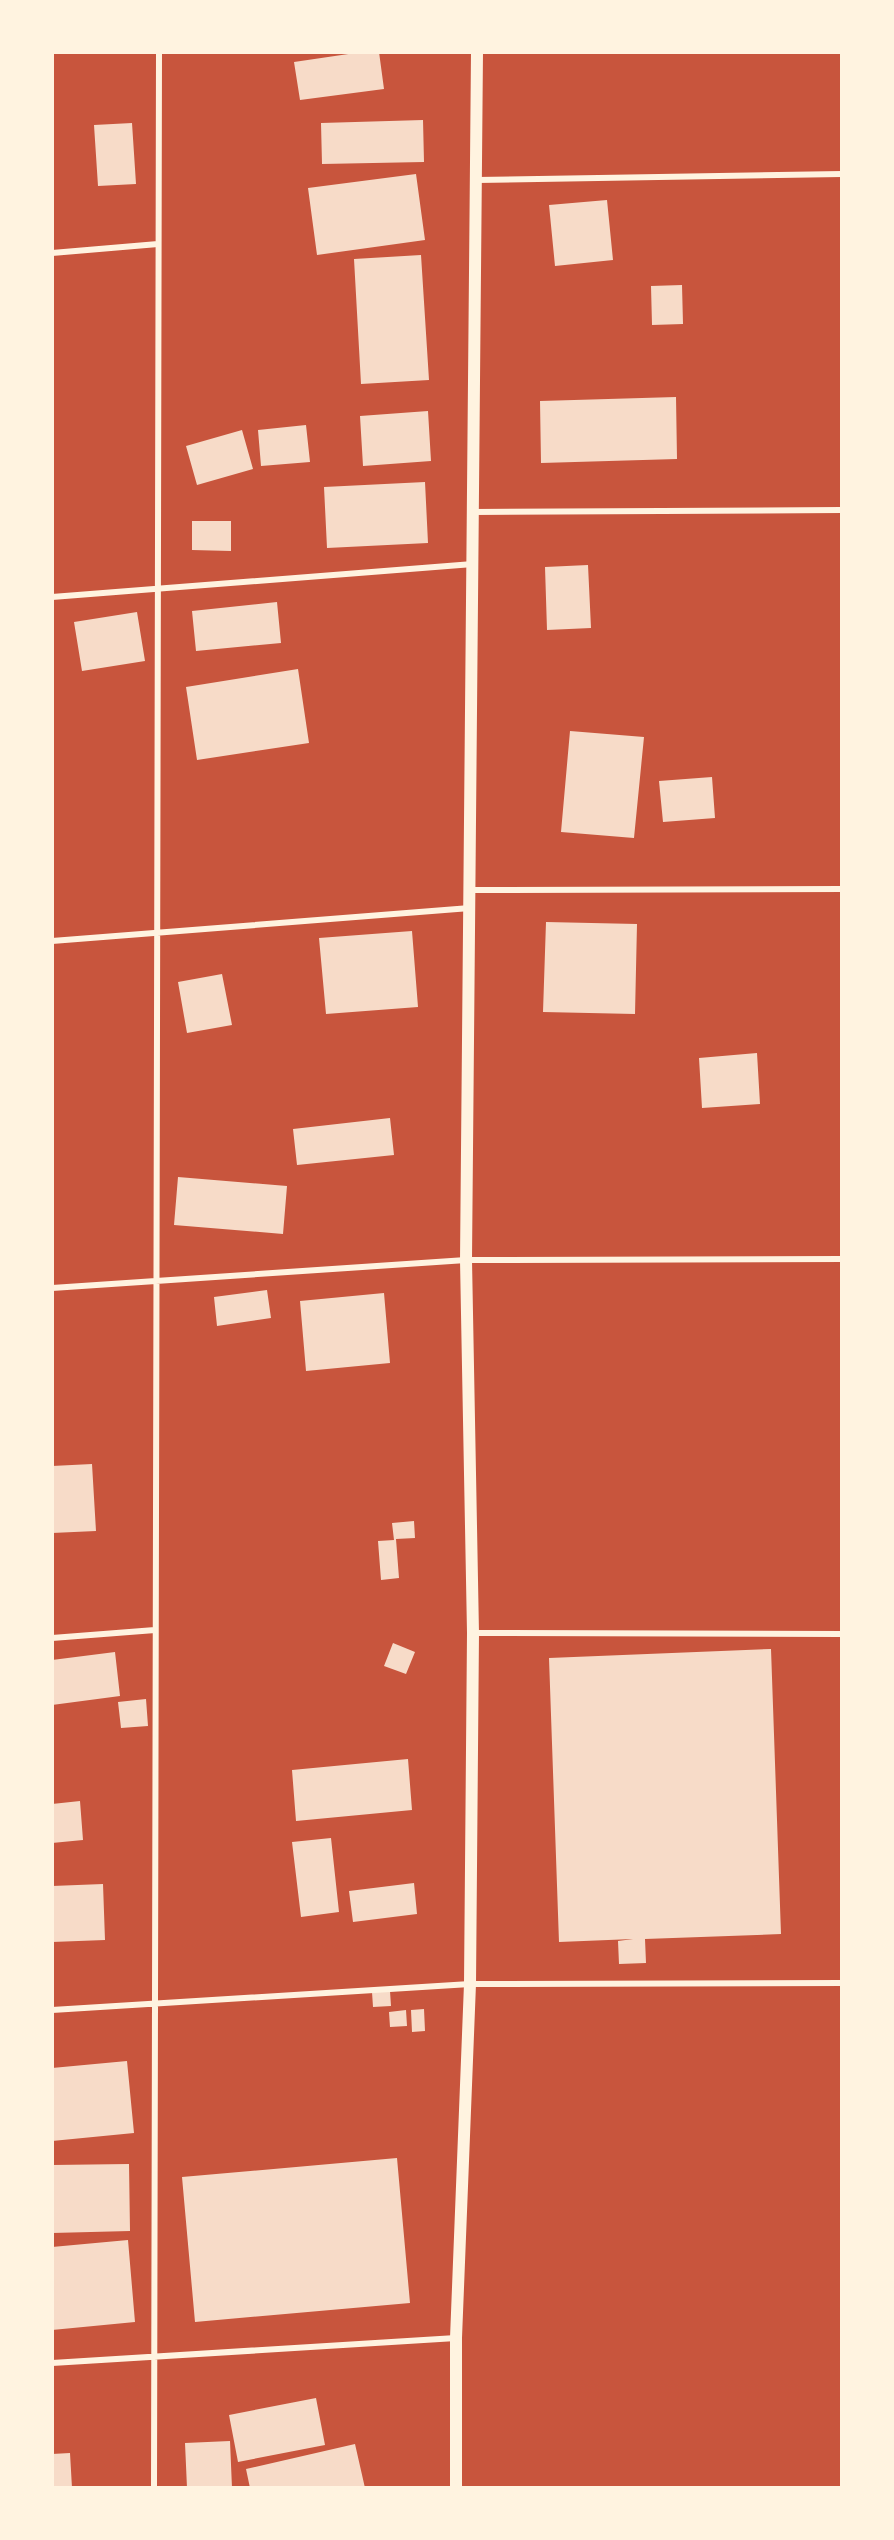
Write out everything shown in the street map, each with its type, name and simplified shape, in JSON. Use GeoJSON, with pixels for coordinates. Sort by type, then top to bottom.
{"type":"FeatureCollection","features":[{"type":"Feature","properties":{"kind":"main road"},"geometry":{"type":"LineString","coordinates":[[456,2487],[456,2338],[470,1984],[473,1633],[466,1260],[477,52]]}},
{"type":"Feature","properties":{"kind":"street"},"geometry":{"type":"LineString","coordinates":[[154,2487],[159,52]]}},
{"type":"Feature","properties":{"kind":"street"},"geometry":{"type":"LineString","coordinates":[[477,180],[842,174]]}},
{"type":"Feature","properties":{"kind":"street"},"geometry":{"type":"LineString","coordinates":[[52,253],[158,244]]}},
{"type":"Feature","properties":{"kind":"street"},"geometry":{"type":"LineString","coordinates":[[473,512],[842,510]]}},
{"type":"Feature","properties":{"kind":"street"},"geometry":{"type":"LineString","coordinates":[[52,597],[474,564]]}},
{"type":"Feature","properties":{"kind":"street"},"geometry":{"type":"LineString","coordinates":[[471,890],[842,889]]}},
{"type":"Feature","properties":{"kind":"street"},"geometry":{"type":"LineString","coordinates":[[52,941],[471,908]]}},
{"type":"Feature","properties":{"kind":"street"},"geometry":{"type":"LineString","coordinates":[[52,1288],[466,1260],[842,1259]]}},
{"type":"Feature","properties":{"kind":"street"},"geometry":{"type":"LineString","coordinates":[[52,1638],[155,1630]]}},
{"type":"Feature","properties":{"kind":"street"},"geometry":{"type":"LineString","coordinates":[[473,1633],[842,1634]]}},
{"type":"Feature","properties":{"kind":"street"},"geometry":{"type":"LineString","coordinates":[[52,2010],[470,1984],[842,1983]]}},
{"type":"Feature","properties":{"kind":"street"},"geometry":{"type":"LineString","coordinates":[[52,2363],[456,2338]]}},
{"type":"Feature","properties":{"kind":"building"},"geometry":{"type":"Polygon","coordinates":[[[362,52],[379,52],[384,89],[300,100],[294,62],[362,52]]]}},
{"type":"Feature","properties":{"kind":"building"},"geometry":{"type":"Polygon","coordinates":[[[423,120],[424,162],[322,164],[321,123],[423,120]]]}},
{"type":"Feature","properties":{"kind":"building"},"geometry":{"type":"Polygon","coordinates":[[[132,123],[136,184],[98,186],[94,125],[132,123]]]}},
{"type":"Feature","properties":{"kind":"building"},"geometry":{"type":"Polygon","coordinates":[[[416,174],[425,240],[317,255],[308,188],[416,174]]]}},
{"type":"Feature","properties":{"kind":"building"},"geometry":{"type":"Polygon","coordinates":[[[607,200],[613,260],[555,266],[549,205],[607,200]]]}},
{"type":"Feature","properties":{"kind":"building"},"geometry":{"type":"Polygon","coordinates":[[[421,255],[429,380],[361,384],[354,259],[421,255]]]}},
{"type":"Feature","properties":{"kind":"building"},"geometry":{"type":"Polygon","coordinates":[[[682,285],[683,324],[652,325],[651,286],[682,285]]]}},
{"type":"Feature","properties":{"kind":"building"},"geometry":{"type":"Polygon","coordinates":[[[676,397],[677,459],[541,463],[540,401],[676,397]]]}},
{"type":"Feature","properties":{"kind":"building"},"geometry":{"type":"Polygon","coordinates":[[[428,411],[431,461],[363,466],[360,416],[428,411]]]}},
{"type":"Feature","properties":{"kind":"building"},"geometry":{"type":"Polygon","coordinates":[[[306,425],[310,462],[261,466],[258,430],[306,425]]]}},
{"type":"Feature","properties":{"kind":"building"},"geometry":{"type":"Polygon","coordinates":[[[242,430],[253,469],[197,485],[186,446],[242,430]]]}},
{"type":"Feature","properties":{"kind":"building"},"geometry":{"type":"Polygon","coordinates":[[[425,482],[428,543],[327,548],[324,487],[425,482]]]}},
{"type":"Feature","properties":{"kind":"building"},"geometry":{"type":"Polygon","coordinates":[[[192,521],[231,521],[231,551],[192,550],[192,521]]]}},
{"type":"Feature","properties":{"kind":"building"},"geometry":{"type":"Polygon","coordinates":[[[588,565],[591,628],[547,630],[545,567],[588,565]]]}},
{"type":"Feature","properties":{"kind":"building"},"geometry":{"type":"Polygon","coordinates":[[[277,602],[281,643],[196,651],[192,611],[277,602]]]}},
{"type":"Feature","properties":{"kind":"building"},"geometry":{"type":"Polygon","coordinates":[[[137,612],[145,661],[82,671],[74,622],[137,612]]]}},
{"type":"Feature","properties":{"kind":"building"},"geometry":{"type":"Polygon","coordinates":[[[298,669],[309,743],[197,760],[186,687],[298,669]]]}},
{"type":"Feature","properties":{"kind":"building"},"geometry":{"type":"Polygon","coordinates":[[[570,731],[644,737],[634,838],[561,832],[570,731]]]}},
{"type":"Feature","properties":{"kind":"building"},"geometry":{"type":"Polygon","coordinates":[[[712,777],[715,818],[663,822],[659,781],[712,777]]]}},
{"type":"Feature","properties":{"kind":"building"},"geometry":{"type":"Polygon","coordinates":[[[546,922],[637,924],[635,1014],[543,1012],[546,922]]]}},
{"type":"Feature","properties":{"kind":"building"},"geometry":{"type":"Polygon","coordinates":[[[412,931],[418,1007],[326,1014],[319,938],[412,931]]]}},
{"type":"Feature","properties":{"kind":"building"},"geometry":{"type":"Polygon","coordinates":[[[222,974],[232,1025],[187,1033],[178,982],[222,974]]]}},
{"type":"Feature","properties":{"kind":"building"},"geometry":{"type":"Polygon","coordinates":[[[757,1053],[760,1104],[702,1108],[699,1058],[757,1053]]]}},
{"type":"Feature","properties":{"kind":"building"},"geometry":{"type":"Polygon","coordinates":[[[390,1118],[394,1155],[297,1165],[293,1129],[390,1118]]]}},
{"type":"Feature","properties":{"kind":"building"},"geometry":{"type":"Polygon","coordinates":[[[178,1177],[287,1186],[283,1234],[174,1225],[178,1177]]]}},
{"type":"Feature","properties":{"kind":"building"},"geometry":{"type":"Polygon","coordinates":[[[267,1290],[271,1318],[217,1326],[214,1297],[267,1290]]]}},
{"type":"Feature","properties":{"kind":"building"},"geometry":{"type":"Polygon","coordinates":[[[384,1293],[390,1363],[306,1371],[300,1301],[384,1293]]]}},
{"type":"Feature","properties":{"kind":"building"},"geometry":{"type":"Polygon","coordinates":[[[92,1464],[96,1531],[52,1533],[52,1466],[92,1464]]]}},
{"type":"Feature","properties":{"kind":"building"},"geometry":{"type":"Polygon","coordinates":[[[414,1521],[415,1538],[396,1539],[399,1578],[381,1580],[378,1541],[394,1540],[392,1523],[414,1521]]]}},
{"type":"Feature","properties":{"kind":"building"},"geometry":{"type":"Polygon","coordinates":[[[393,1643],[415,1652],[406,1674],[384,1666],[393,1643]]]}},
{"type":"Feature","properties":{"kind":"building"},"geometry":{"type":"Polygon","coordinates":[[[771,1649],[781,1934],[645,1939],[646,1963],[619,1964],[618,1941],[633,1939],[559,1942],[549,1658],[771,1649]]]}},
{"type":"Feature","properties":{"kind":"building"},"geometry":{"type":"Polygon","coordinates":[[[115,1652],[120,1696],[52,1705],[52,1660],[115,1652]]]}},
{"type":"Feature","properties":{"kind":"building"},"geometry":{"type":"Polygon","coordinates":[[[146,1699],[148,1726],[121,1728],[118,1702],[146,1699]]]}},
{"type":"Feature","properties":{"kind":"building"},"geometry":{"type":"Polygon","coordinates":[[[408,1759],[412,1810],[296,1821],[292,1770],[408,1759]]]}},
{"type":"Feature","properties":{"kind":"building"},"geometry":{"type":"Polygon","coordinates":[[[80,1801],[83,1840],[52,1843],[52,1804],[80,1801]]]}},
{"type":"Feature","properties":{"kind":"building"},"geometry":{"type":"Polygon","coordinates":[[[331,1838],[339,1912],[301,1917],[292,1842],[331,1838]]]}},
{"type":"Feature","properties":{"kind":"building"},"geometry":{"type":"Polygon","coordinates":[[[414,1883],[417,1914],[353,1922],[349,1891],[414,1883]]]}},
{"type":"Feature","properties":{"kind":"building"},"geometry":{"type":"Polygon","coordinates":[[[103,1884],[105,1940],[52,1942],[52,1886],[103,1884]]]}},
{"type":"Feature","properties":{"kind":"building"},"geometry":{"type":"Polygon","coordinates":[[[390,1991],[391,2006],[373,2007],[372,1992],[390,1991]]]}},
{"type":"Feature","properties":{"kind":"building"},"geometry":{"type":"Polygon","coordinates":[[[424,2009],[425,2031],[412,2032],[411,2010],[424,2009]]]}},
{"type":"Feature","properties":{"kind":"building"},"geometry":{"type":"Polygon","coordinates":[[[406,2010],[407,2026],[390,2027],[389,2012],[406,2010]]]}},
{"type":"Feature","properties":{"kind":"building"},"geometry":{"type":"Polygon","coordinates":[[[127,2061],[134,2133],[52,2141],[52,2068],[127,2061]]]}},
{"type":"Feature","properties":{"kind":"building"},"geometry":{"type":"Polygon","coordinates":[[[397,2158],[410,2303],[195,2322],[182,2177],[397,2158]]]}},
{"type":"Feature","properties":{"kind":"building"},"geometry":{"type":"Polygon","coordinates":[[[129,2164],[130,2231],[52,2233],[52,2165],[129,2164]]]}},
{"type":"Feature","properties":{"kind":"building"},"geometry":{"type":"Polygon","coordinates":[[[128,2240],[135,2322],[52,2330],[52,2247],[128,2240]]]}},
{"type":"Feature","properties":{"kind":"building"},"geometry":{"type":"Polygon","coordinates":[[[316,2398],[325,2445],[238,2462],[229,2415],[316,2398]]]}},
{"type":"Feature","properties":{"kind":"building"},"geometry":{"type":"Polygon","coordinates":[[[230,2441],[232,2488],[187,2488],[185,2443],[230,2441]]]}},
{"type":"Feature","properties":{"kind":"building"},"geometry":{"type":"Polygon","coordinates":[[[355,2444],[365,2488],[250,2488],[246,2469],[355,2444]]]}},
{"type":"Feature","properties":{"kind":"building"},"geometry":{"type":"Polygon","coordinates":[[[70,2453],[72,2488],[52,2488],[52,2454],[70,2453]]]}}]}
